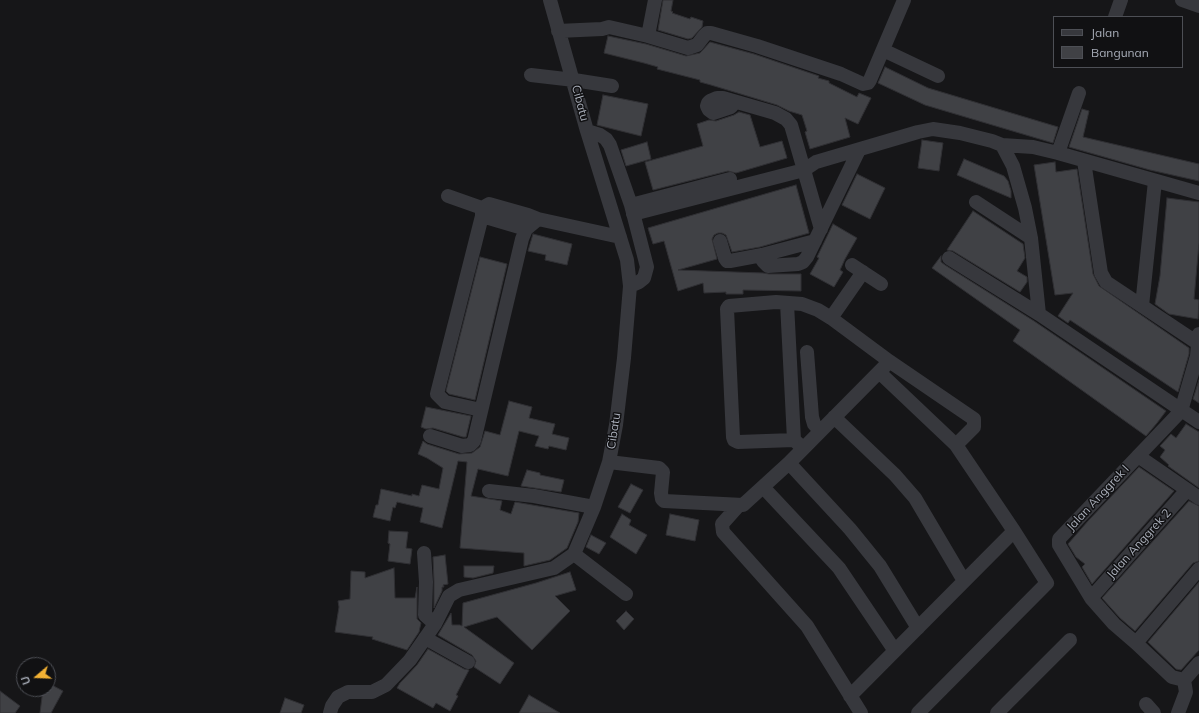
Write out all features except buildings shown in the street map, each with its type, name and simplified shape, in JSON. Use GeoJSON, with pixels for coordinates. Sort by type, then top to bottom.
{"type":"FeatureCollection","features":[{"type":"Feature","properties":{"kind":"street","name":"Cibatu"},"geometry":{"type":"LineString","coordinates":[[550,0],[558,31],[574,80],[587,131],[627,260],[630,286],[624,358],[616,424],[609,462],[594,507],[574,554]]}},
{"type":"Feature","properties":{"kind":"street"},"geometry":{"type":"LineString","coordinates":[[648,36],[654,0]]}},
{"type":"Feature","properties":{"kind":"street"},"geometry":{"type":"LineString","coordinates":[[558,31],[602,29],[609,27],[648,36],[688,48],[696,45],[707,33],[711,33],[757,46],[841,74],[864,84],[868,83],[870,80],[904,0]]}},
{"type":"Feature","properties":{"kind":"street"},"geometry":{"type":"LineString","coordinates":[[1115,16],[1121,0]]}},
{"type":"Feature","properties":{"kind":"street"},"geometry":{"type":"LineString","coordinates":[[1182,0],[1199,6]]}},
{"type":"Feature","properties":{"kind":"street"},"geometry":{"type":"LineString","coordinates":[[883,50],[938,76]]}},
{"type":"Feature","properties":{"kind":"street"},"geometry":{"type":"LineString","coordinates":[[531,76],[574,80],[612,86]]}},
{"type":"Feature","properties":{"kind":"street"},"geometry":{"type":"LineString","coordinates":[[1058,153],[1079,93]]}},
{"type":"Feature","properties":{"kind":"street"},"geometry":{"type":"LineString","coordinates":[[735,102],[775,113],[786,119],[791,125],[818,235]]}},
{"type":"Feature","properties":{"kind":"street"},"geometry":{"type":"LineString","coordinates":[[632,210],[816,162],[933,129],[960,132],[992,140],[1002,145],[1033,147],[1058,153],[1199,194]]}},
{"type":"Feature","properties":{"kind":"street"},"geometry":{"type":"LineString","coordinates":[[587,131],[600,135],[606,139],[610,145],[632,210],[647,266],[644,278],[630,286]]}},
{"type":"Feature","properties":{"kind":"street"},"geometry":{"type":"LineString","coordinates":[[1002,145],[1013,166],[1020,188],[1031,238],[1039,314]]}},
{"type":"Feature","properties":{"kind":"street"},"geometry":{"type":"LineString","coordinates":[[720,242],[727,261],[762,255],[818,235],[859,150]]}},
{"type":"Feature","properties":{"kind":"street"},"geometry":{"type":"LineString","coordinates":[[1084,161],[1101,273],[1106,282],[1142,306],[1199,340],[1197,356],[1181,411]]}},
{"type":"Feature","properties":{"kind":"street"},"geometry":{"type":"LineString","coordinates":[[1142,306],[1155,181]]}},
{"type":"Feature","properties":{"kind":"street"},"geometry":{"type":"LineString","coordinates":[[448,196],[482,212],[526,228]]}},
{"type":"Feature","properties":{"kind":"street"},"geometry":{"type":"LineString","coordinates":[[976,202],[1031,238]]}},
{"type":"Feature","properties":{"kind":"street"},"geometry":{"type":"LineString","coordinates":[[481,410],[444,402],[438,394],[482,212],[489,204],[538,219],[620,237]]}},
{"type":"Feature","properties":{"kind":"street"},"geometry":{"type":"LineString","coordinates":[[430,436],[462,446],[470,445],[474,441],[526,228],[538,219]]}},
{"type":"Feature","properties":{"kind":"street"},"geometry":{"type":"LineString","coordinates":[[949,258],[1039,314],[1199,422]]}},
{"type":"Feature","properties":{"kind":"street"},"geometry":{"type":"LineString","coordinates":[[831,318],[857,268],[881,284]]}},
{"type":"Feature","properties":{"kind":"street"},"geometry":{"type":"LineString","coordinates":[[799,444],[738,442],[734,440],[727,309],[729,306],[776,302],[802,304],[818,310],[889,361],[974,418],[974,427],[956,445]]}},
{"type":"Feature","properties":{"kind":"street"},"geometry":{"type":"LineString","coordinates":[[786,303],[799,444]]}},
{"type":"Feature","properties":{"kind":"street"},"geometry":{"type":"LineString","coordinates":[[806,352],[812,417],[814,424],[820,431]]}},
{"type":"Feature","properties":{"kind":"street"},"geometry":{"type":"LineString","coordinates":[[609,462],[659,468],[663,472],[661,496],[664,501],[739,505],[747,502],[763,488],[788,463],[799,444],[820,431],[889,361]]}},
{"type":"Feature","properties":{"kind":"street"},"geometry":{"type":"LineString","coordinates":[[879,372],[956,445],[1047,583],[918,713]]}},
{"type":"Feature","properties":{"kind":"street","name":"Jalan Anggrek I"},"geometry":{"type":"LineString","coordinates":[[1091,598],[1060,545],[1059,539],[1181,411]]}},
{"type":"Feature","properties":{"kind":"street"},"geometry":{"type":"LineString","coordinates":[[834,417],[895,475],[915,498],[964,582]]}},
{"type":"Feature","properties":{"kind":"street"},"geometry":{"type":"LineString","coordinates":[[1138,456],[1199,498]]}},
{"type":"Feature","properties":{"kind":"street"},"geometry":{"type":"LineString","coordinates":[[788,463],[850,529],[875,560],[918,628]]}},
{"type":"Feature","properties":{"kind":"street"},"geometry":{"type":"LineString","coordinates":[[763,488],[839,568],[895,651]]}},
{"type":"Feature","properties":{"kind":"street","name":"Jalan Anggrek 2"},"geometry":{"type":"LineString","coordinates":[[1091,598],[1187,490]]}},
{"type":"Feature","properties":{"kind":"street"},"geometry":{"type":"LineString","coordinates":[[489,491],[534,496],[594,507]]}},
{"type":"Feature","properties":{"kind":"street"},"geometry":{"type":"LineString","coordinates":[[739,505],[722,524],[723,532],[807,626],[861,713]]}},
{"type":"Feature","properties":{"kind":"street"},"geometry":{"type":"LineString","coordinates":[[850,696],[1014,531]]}},
{"type":"Feature","properties":{"kind":"street"},"geometry":{"type":"LineString","coordinates":[[424,554],[426,582],[425,615],[435,624]]}},
{"type":"Feature","properties":{"kind":"street"},"geometry":{"type":"LineString","coordinates":[[330,713],[332,706],[338,697],[348,692],[372,692],[386,685],[410,660],[435,624],[449,596],[459,590],[554,568],[574,554],[626,594]]}},
{"type":"Feature","properties":{"kind":"street"},"geometry":{"type":"LineString","coordinates":[[1136,642],[1199,569]]}},
{"type":"Feature","properties":{"kind":"street"},"geometry":{"type":"LineString","coordinates":[[1091,598],[1114,624],[1136,642],[1172,677],[1184,680]]}},
{"type":"Feature","properties":{"kind":"street"},"geometry":{"type":"LineString","coordinates":[[425,638],[468,662]]}},
{"type":"Feature","properties":{"kind":"street"},"geometry":{"type":"LineString","coordinates":[[997,713],[1070,640]]}},
{"type":"Feature","properties":{"kind":"street"},"geometry":{"type":"LineString","coordinates":[[1184,680],[1199,663]]}},
{"type":"Feature","properties":{"kind":"street"},"geometry":{"type":"LineString","coordinates":[[1178,713],[1186,692],[1184,680]]}}]}
